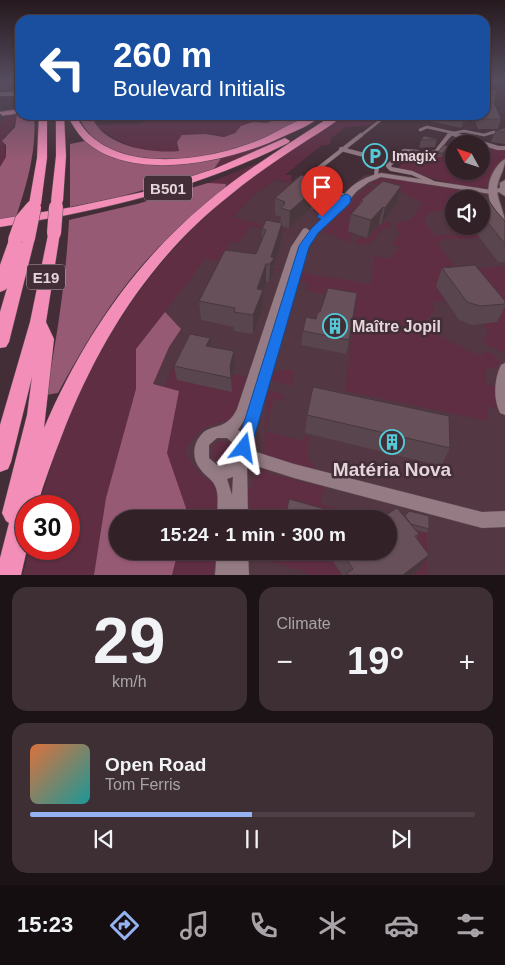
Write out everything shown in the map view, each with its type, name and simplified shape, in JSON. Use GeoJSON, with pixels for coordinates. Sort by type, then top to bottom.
{"type":"FeatureCollection","features":[{"type":"Feature","properties":{"kind":"highway"},"geometry":{"type":"LineString","coordinates":[[0,287],[3,276],[22,239],[22,220],[35,204],[42,158],[43,120]]}},
{"type":"Feature","properties":{"kind":"highway","name":"E19"},"geometry":{"type":"LineString","coordinates":[[0,462],[38,322],[54,233],[61,156],[60,120]]}},
{"type":"Feature","properties":{"kind":"highway"},"geometry":{"type":"LineString","coordinates":[[74,120],[84,136],[97,146],[128,158],[170,162],[206,158],[241,150],[316,123]]}},
{"type":"Feature","properties":{"kind":"highway","name":"B501"},"geometry":{"type":"LineString","coordinates":[[0,223],[98,206],[189,181],[262,153],[320,120]]}},
{"type":"Feature","properties":{"kind":"highway"},"geometry":{"type":"LineString","coordinates":[[8,575],[30,489],[59,414],[78,374],[114,311],[160,252],[192,220],[316,123]]}},
{"type":"Feature","properties":{"kind":"highway","name":"B501"},"geometry":{"type":"LineString","coordinates":[[0,228],[109,208],[186,187],[257,160],[316,123]]}},
{"type":"Feature","properties":{"kind":"highway","name":"E19"},"geometry":{"type":"LineString","coordinates":[[0,342],[22,239]]}},
{"type":"Feature","properties":{"kind":"highway"},"geometry":{"type":"LineString","coordinates":[[0,568],[37,415],[46,339],[38,322]]}},
{"type":"Feature","properties":{"kind":"main road"},"geometry":{"type":"LineString","coordinates":[[0,114],[15,112]]}},
{"type":"Feature","properties":{"kind":"street"},"geometry":{"type":"LineString","coordinates":[[505,162],[494,177],[490,206],[505,222]]}},
{"type":"Feature","properties":{"kind":"street"},"geometry":{"type":"LineString","coordinates":[[212,470],[218,472],[231,470],[242,455],[304,246],[314,231],[346,201],[347,197],[362,182],[376,175],[388,175],[491,192],[505,188]]}},
{"type":"Feature","properties":{"kind":"street"},"geometry":{"type":"LineString","coordinates":[[225,510],[226,492],[223,481],[202,461],[201,448],[209,436],[222,432],[234,425],[242,410],[298,243],[318,219],[341,199],[347,197]]}},
{"type":"Feature","properties":{"kind":"street"},"geometry":{"type":"LineString","coordinates":[[505,368],[502,383],[505,409]]}},
{"type":"Feature","properties":{"kind":"street"},"geometry":{"type":"LineString","coordinates":[[222,432],[234,434],[242,442],[240,510]]}},
{"type":"Feature","properties":{"kind":"street"},"geometry":{"type":"LineString","coordinates":[[242,455],[294,471],[482,520],[505,519]]}},
{"type":"Feature","properties":{"kind":"street"},"geometry":{"type":"LineString","coordinates":[[224,575],[225,560]]}},
{"type":"Feature","properties":{"kind":"street"},"geometry":{"type":"LineString","coordinates":[[240,560],[240,575]]}},
{"type":"Feature","properties":{"kind":"lane"},"geometry":{"type":"LineString","coordinates":[[310,186],[305,184],[305,179],[380,120]]}},
{"type":"Feature","properties":{"kind":"lane"},"geometry":{"type":"LineString","coordinates":[[420,130],[427,127],[453,133],[498,148],[504,148]]}},
{"type":"Feature","properties":{"kind":"lane"},"geometry":{"type":"LineString","coordinates":[[428,153],[436,152],[453,133],[464,131],[484,135],[494,132],[505,133]]}},
{"type":"Feature","properties":{"kind":"lane"},"geometry":{"type":"LineString","coordinates":[[341,150],[376,158],[380,163],[377,167],[376,175]]}},
{"type":"Feature","properties":{"kind":"lane"},"geometry":{"type":"LineString","coordinates":[[422,153],[404,151],[388,166],[390,169],[420,176],[432,182]]}},
{"type":"Feature","properties":{"kind":"lane"},"geometry":{"type":"LineString","coordinates":[[318,188],[347,197]]}},
{"type":"Feature","properties":{"kind":"shaded area"},"geometry":{"type":"Polygon","coordinates":[[[15,112],[15,120],[8,134],[4,137],[6,157],[0,167],[0,124],[6,113],[15,112]]]}},
{"type":"Feature","properties":{"kind":"shaded area"},"geometry":{"type":"Polygon","coordinates":[[[16,120],[34,120],[33,154],[16,217],[0,219],[0,167],[6,157],[6,145],[2,141],[15,127],[16,120]]]}},
{"type":"Feature","properties":{"kind":"shaded area"},"geometry":{"type":"Polygon","coordinates":[[[81,120],[94,120],[105,134],[129,146],[168,152],[179,151],[177,142],[182,135],[206,134],[224,137],[235,133],[241,126],[253,122],[267,123],[274,120],[302,120],[239,148],[197,157],[173,159],[149,158],[126,154],[106,146],[89,133],[81,120]]]}},
{"type":"Feature","properties":{"kind":"shaded area"},"geometry":{"type":"Polygon","coordinates":[[[146,120],[253,122],[226,136],[203,135],[180,151],[170,153],[159,153],[135,148],[113,138],[96,125],[140,124],[146,120]]]}},
{"type":"Feature","properties":{"kind":"shaded area"},"geometry":{"type":"Polygon","coordinates":[[[220,120],[281,120],[267,123],[220,120]]]}},
{"type":"Feature","properties":{"kind":"shaded area"},"geometry":{"type":"Polygon","coordinates":[[[311,120],[315,120],[271,145],[214,169],[222,157],[285,133],[311,120]]]}},
{"type":"Feature","properties":{"kind":"shaded area"},"geometry":{"type":"Polygon","coordinates":[[[338,120],[375,121],[371,125],[346,127],[331,138],[331,142],[328,145],[322,145],[285,175],[292,175],[291,181],[304,187],[276,179],[254,195],[233,217],[295,233],[250,226],[239,243],[230,242],[222,260],[280,269],[279,271],[205,259],[165,312],[181,329],[169,347],[154,384],[164,387],[175,361],[185,363],[177,380],[231,392],[230,379],[233,374],[249,377],[240,407],[233,420],[216,423],[200,432],[185,450],[190,462],[198,471],[218,486],[221,510],[109,510],[109,560],[221,560],[220,575],[23,575],[26,560],[80,560],[80,495],[42,495],[69,418],[88,376],[110,336],[134,298],[162,262],[193,229],[228,197],[271,165],[338,120]]]}},
{"type":"Feature","properties":{"kind":"shaded area"},"geometry":{"type":"Polygon","coordinates":[[[85,141],[100,150],[117,156],[151,161],[222,157],[214,169],[193,176],[119,197],[70,207],[70,144],[85,141]]]}},
{"type":"Feature","properties":{"kind":"shaded area"},"geometry":{"type":"Polygon","coordinates":[[[490,145],[505,149],[505,160],[496,169],[489,187],[480,188],[457,185],[397,169],[408,157],[443,156],[445,153],[445,180],[490,180],[490,145]]]}},
{"type":"Feature","properties":{"kind":"shaded area"},"geometry":{"type":"Polygon","coordinates":[[[265,160],[225,189],[208,183],[265,160]]]}},
{"type":"Feature","properties":{"kind":"shaded area"},"geometry":{"type":"Polygon","coordinates":[[[382,172],[481,189],[489,187],[489,190],[445,190],[445,235],[490,235],[490,194],[492,208],[505,229],[505,575],[94,575],[136,349],[233,217],[254,195],[276,179],[338,198],[363,176],[382,172]]]}},
{"type":"Feature","properties":{"kind":"shaded area"},"geometry":{"type":"Polygon","coordinates":[[[381,178],[390,178],[463,190],[445,190],[445,211],[430,211],[424,220],[434,235],[494,234],[497,238],[442,239],[443,241],[436,242],[454,266],[462,266],[460,270],[505,266],[505,349],[503,352],[485,344],[483,340],[488,332],[484,323],[436,286],[445,301],[431,303],[435,310],[421,327],[480,356],[485,351],[500,361],[496,370],[487,366],[485,384],[497,387],[500,410],[488,406],[488,421],[345,391],[355,308],[349,307],[350,300],[306,290],[308,282],[299,281],[301,273],[371,284],[374,256],[390,259],[399,247],[392,245],[400,234],[395,226],[398,222],[411,220],[423,203],[398,190],[371,184],[381,178]]]}},
{"type":"Feature","properties":{"kind":"shaded area"},"geometry":{"type":"Polygon","coordinates":[[[208,183],[226,184],[225,189],[173,233],[142,265],[103,318],[58,393],[46,395],[66,264],[69,220],[137,204],[208,183]]]}},
{"type":"Feature","properties":{"kind":"shaded area"},"geometry":{"type":"Polygon","coordinates":[[[368,186],[375,188],[329,235],[322,232],[368,186]]]}},
{"type":"Feature","properties":{"kind":"shaded area"},"geometry":{"type":"Polygon","coordinates":[[[355,213],[360,218],[347,232],[352,234],[349,238],[352,239],[349,242],[331,235],[349,216],[355,213]]]}},
{"type":"Feature","properties":{"kind":"shaded area"},"geometry":{"type":"Polygon","coordinates":[[[386,221],[391,223],[390,227],[383,228],[374,240],[366,245],[353,243],[361,237],[367,239],[386,221]]]}},
{"type":"Feature","properties":{"kind":"shaded area"},"geometry":{"type":"Polygon","coordinates":[[[165,312],[181,329],[169,347],[153,384],[179,391],[167,453],[187,510],[109,510],[109,560],[176,560],[172,575],[94,575],[106,498],[136,389],[136,349],[165,312]]]}},
{"type":"Feature","properties":{"kind":"shaded area"},"geometry":{"type":"Polygon","coordinates":[[[288,370],[295,372],[291,386],[270,380],[272,372],[288,370]]]}},
{"type":"Feature","properties":{"kind":"shaded area"},"geometry":{"type":"Polygon","coordinates":[[[271,391],[282,394],[285,401],[274,398],[266,429],[263,428],[267,415],[265,393],[271,391]]]}},
{"type":"Feature","properties":{"kind":"shaded area"},"geometry":{"type":"Polygon","coordinates":[[[265,431],[303,441],[304,436],[309,437],[307,456],[315,468],[314,470],[263,456],[265,431]]]}},
{"type":"Feature","properties":{"kind":"shaded area"},"geometry":{"type":"Polygon","coordinates":[[[223,441],[231,444],[234,452],[231,460],[223,463],[215,460],[212,452],[215,444],[223,441]]]}},
{"type":"Feature","properties":{"kind":"shaded area"},"geometry":{"type":"Polygon","coordinates":[[[262,468],[267,469],[267,473],[324,487],[320,504],[342,510],[249,510],[247,488],[251,488],[254,478],[262,475],[262,468]]]}},
{"type":"Feature","properties":{"kind":"shaded area"},"geometry":{"type":"Polygon","coordinates":[[[397,525],[427,533],[427,575],[412,575],[397,542],[397,525]]]}},
{"type":"Feature","properties":{"kind":"shaded area"},"geometry":{"type":"Polygon","coordinates":[[[267,560],[330,560],[333,561],[342,575],[308,575],[308,573],[267,560]]]}},
{"type":"Feature","properties":{"kind":"building"},"geometry":{"type":"Polygon","coordinates":[[[490,107],[496,107],[501,119],[490,119],[490,107]]]}},
{"type":"Feature","properties":{"kind":"building"},"geometry":{"type":"Polygon","coordinates":[[[505,128],[505,132],[495,131],[505,128]]]}},
{"type":"Feature","properties":{"kind":"building"},"geometry":{"type":"Polygon","coordinates":[[[424,136],[437,139],[421,140],[424,136]]]}},
{"type":"Feature","properties":{"kind":"building"},"geometry":{"type":"Polygon","coordinates":[[[445,145],[443,153],[412,153],[413,151],[438,152],[445,145]]]}},
{"type":"Feature","properties":{"kind":"building"},"geometry":{"type":"Polygon","coordinates":[[[301,175],[328,184],[316,194],[312,192],[290,211],[281,208],[285,202],[275,198],[301,175]]]}},
{"type":"Feature","properties":{"kind":"building"},"geometry":{"type":"Polygon","coordinates":[[[383,181],[401,186],[385,208],[383,207],[371,220],[351,214],[363,201],[361,200],[383,181]]]}},
{"type":"Feature","properties":{"kind":"building"},"geometry":{"type":"Polygon","coordinates":[[[490,203],[505,221],[505,244],[490,225],[490,203]]]}},
{"type":"Feature","properties":{"kind":"building"},"geometry":{"type":"Polygon","coordinates":[[[266,220],[282,223],[271,257],[274,258],[270,264],[266,264],[257,289],[263,290],[253,315],[234,312],[235,308],[199,301],[225,250],[256,254],[266,230],[262,229],[266,220]]]}},
{"type":"Feature","properties":{"kind":"building"},"geometry":{"type":"Polygon","coordinates":[[[475,265],[505,301],[505,304],[480,306],[467,302],[442,268],[475,265]]]}},
{"type":"Feature","properties":{"kind":"building","name":"Maître Jopil"},"geometry":{"type":"Polygon","coordinates":[[[328,288],[357,293],[349,340],[303,331],[306,317],[316,319],[328,288]]]}},
{"type":"Feature","properties":{"kind":"building"},"geometry":{"type":"Polygon","coordinates":[[[190,334],[210,338],[206,346],[234,351],[230,366],[231,378],[174,366],[190,334]]]}},
{"type":"Feature","properties":{"kind":"building"},"geometry":{"type":"Polygon","coordinates":[[[313,387],[449,416],[450,448],[307,415],[313,387]]]}},
{"type":"Feature","properties":{"kind":"building"},"geometry":{"type":"Polygon","coordinates":[[[289,499],[329,510],[287,510],[289,499]]]}},
{"type":"Feature","properties":{"kind":"building"},"geometry":{"type":"Polygon","coordinates":[[[397,508],[419,534],[415,536],[429,555],[403,575],[347,575],[353,569],[347,560],[397,560],[397,510],[394,510],[397,508]]]}},
{"type":"Feature","properties":{"kind":"building"},"geometry":{"type":"Polygon","coordinates":[[[409,511],[429,516],[429,529],[411,524],[405,516],[409,511]]]}},
{"type":"Feature","properties":{"kind":"place","name":"Imagix"},"geometry":{"type":"Point","coordinates":[375,156]}},
{"type":"Feature","properties":{"kind":"place","name":"Maître Jopil"},"geometry":{"type":"Point","coordinates":[335,326]}},
{"type":"Feature","properties":{"kind":"place","name":"Matéria Nova"},"geometry":{"type":"Point","coordinates":[392,442]}},
{"type":"Feature","properties":{"kind":"route"},"geometry":{"type":"LineString","coordinates":[[244,448],[304,246],[314,231],[346,201],[347,197],[341,199],[322,217]]}}]}
